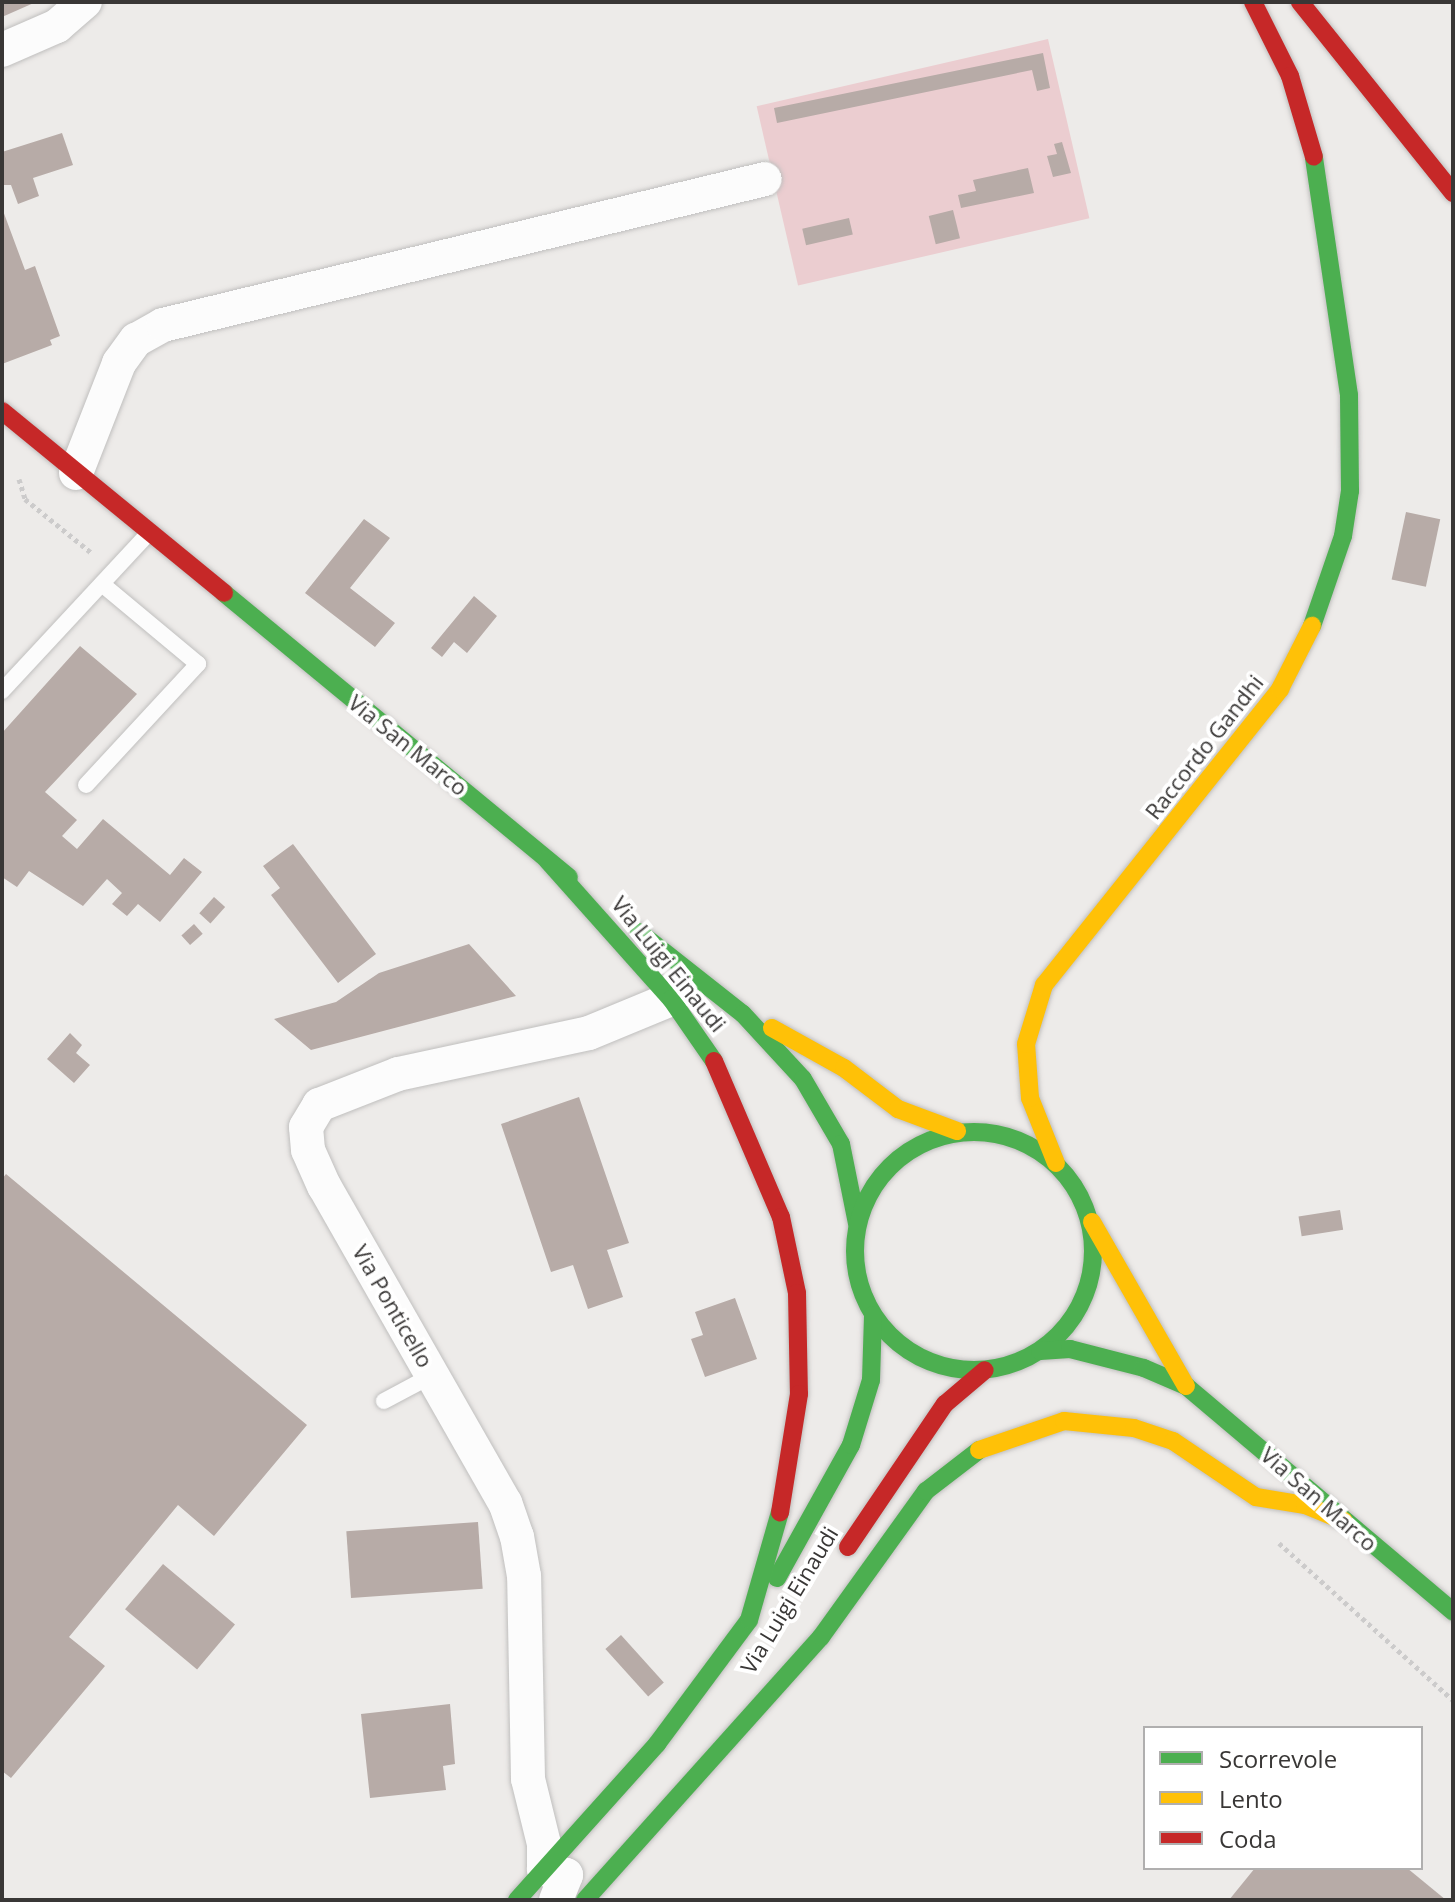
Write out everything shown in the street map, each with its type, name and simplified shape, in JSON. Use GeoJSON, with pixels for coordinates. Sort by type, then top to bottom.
{"type":"FeatureCollection","features":[{"type":"Feature","properties":{"kind":"main road","name":"Raccordo Gandhi"},"geometry":{"type":"LineString","coordinates":[[1056,1163],[1030,1098],[1026,1044],[1044,985],[1280,689],[1316,618],[1343,536],[1350,491],[1348,379],[1313,152],[1290,76],[1253,2]]}},
{"type":"Feature","properties":{"kind":"main road"},"geometry":{"type":"LineString","coordinates":[[1300,2],[1453,193]]}},
{"type":"Feature","properties":{"kind":"main road","name":"Via San Marco"},"geometry":{"type":"LineString","coordinates":[[2,411],[547,860],[743,1014],[844,1068],[898,1109],[957,1131]]}},
{"type":"Feature","properties":{"kind":"main road","name":"Via Luigi Einaudi"},"geometry":{"type":"LineString","coordinates":[[547,860],[671,999],[710,1052],[747,1129],[781,1217],[797,1293],[799,1394],[786,1492],[749,1620]]}},
{"type":"Feature","properties":{"kind":"main road","name":"Via San Marco"},"geometry":{"type":"LineString","coordinates":[[743,1014],[824,1108],[844,1155],[857,1223]]}},
{"type":"Feature","properties":{"kind":"main road"},"geometry":{"type":"LineString","coordinates":[[957,1131],[1010,1136],[1056,1163],[1089,1217],[1093,1267],[1075,1315],[1040,1351],[985,1370],[952,1368],[921,1358],[894,1340],[873,1315],[859,1286],[857,1223],[877,1180],[912,1147],[957,1131]]}},
{"type":"Feature","properties":{"kind":"main road","name":"Via San Marco"},"geometry":{"type":"LineString","coordinates":[[1089,1217],[1186,1386]]}},
{"type":"Feature","properties":{"kind":"main road","name":"Via Luigi Einaudi"},"geometry":{"type":"LineString","coordinates":[[517,1900],[550,1884],[749,1620],[795,1550],[851,1445],[871,1380],[873,1315]]}},
{"type":"Feature","properties":{"kind":"main road","name":"Via San Marco"},"geometry":{"type":"LineString","coordinates":[[1040,1351],[1070,1349],[1144,1368],[1186,1386],[1453,1612]]}},
{"type":"Feature","properties":{"kind":"main road","name":"Via Luigi Einaudi"},"geometry":{"type":"LineString","coordinates":[[837,1564],[945,1404],[985,1370]]}},
{"type":"Feature","properties":{"kind":"main road","name":"Via Luigi Einaudi"},"geometry":{"type":"LineString","coordinates":[[585,1900],[754,1707],[821,1637],[926,1491],[960,1460],[1027,1428],[1064,1421],[1134,1428],[1173,1441],[1256,1497],[1305,1505],[1344,1521]]}},
{"type":"Feature","properties":{"kind":"main road","name":"Via Luigi Einaudi"},"geometry":{"type":"LineString","coordinates":[[754,1707],[788,1644]]}},
{"type":"Feature","properties":{"kind":"street"},"geometry":{"type":"LineString","coordinates":[[2,50],[57,26],[85,2]]}},
{"type":"Feature","properties":{"kind":"street"},"geometry":{"type":"LineString","coordinates":[[76,473],[119,363],[136,340],[163,325],[765,179]]}},
{"type":"Feature","properties":{"kind":"street","name":"Via Ponticello"},"geometry":{"type":"LineString","coordinates":[[550,1884],[528,1779],[524,1576],[517,1537],[505,1503],[324,1186],[305,1138],[310,1115],[330,1099],[398,1074],[589,1033],[671,999]]}},
{"type":"Feature","properties":{"kind":"lane"},"geometry":{"type":"LineString","coordinates":[[2,691],[148,534]]}},
{"type":"Feature","properties":{"kind":"lane"},"geometry":{"type":"LineString","coordinates":[[86,785],[198,664],[102,584]]}},
{"type":"Feature","properties":{"kind":"lane"},"geometry":{"type":"LineString","coordinates":[[384,1401],[433,1375]]}},
{"type":"Feature","properties":{"kind":"path"},"geometry":{"type":"LineString","coordinates":[[1277,1541],[1453,1700]]}},
{"type":"Feature","properties":{"kind":"shaded area"},"geometry":{"type":"Polygon","coordinates":[[[1048,39],[1089,218],[798,286],[757,106],[1048,39]]]}},
{"type":"Feature","properties":{"kind":"building"},"geometry":{"type":"Polygon","coordinates":[[[2,2],[36,2],[2,17],[2,2]]]}},
{"type":"Feature","properties":{"kind":"building"},"geometry":{"type":"Polygon","coordinates":[[[1043,53],[1050,88],[1037,91],[1032,70],[777,123],[774,108],[1043,53]]]}},
{"type":"Feature","properties":{"kind":"building"},"geometry":{"type":"Polygon","coordinates":[[[62,133],[73,165],[33,178],[39,196],[18,204],[11,185],[2,185],[2,152],[62,133]]]}},
{"type":"Feature","properties":{"kind":"building"},"geometry":{"type":"Polygon","coordinates":[[[1062,142],[1071,173],[1053,177],[1047,156],[1057,154],[1054,144],[1062,142]]]}},
{"type":"Feature","properties":{"kind":"building"},"geometry":{"type":"Polygon","coordinates":[[[1028,168],[1034,193],[961,208],[958,195],[976,191],[973,180],[1028,168]]]}},
{"type":"Feature","properties":{"kind":"building"},"geometry":{"type":"Polygon","coordinates":[[[2,208],[25,270],[35,266],[60,336],[50,340],[52,345],[2,364],[2,208]]]}},
{"type":"Feature","properties":{"kind":"building"},"geometry":{"type":"Polygon","coordinates":[[[953,210],[960,238],[936,244],[929,216],[953,210]]]}},
{"type":"Feature","properties":{"kind":"building"},"geometry":{"type":"Polygon","coordinates":[[[849,218],[853,235],[806,245],[802,229],[849,218]]]}},
{"type":"Feature","properties":{"kind":"building"},"geometry":{"type":"Polygon","coordinates":[[[1406,512],[1440,519],[1426,587],[1392,579],[1406,512]]]}},
{"type":"Feature","properties":{"kind":"building"},"geometry":{"type":"Polygon","coordinates":[[[364,519],[390,538],[350,588],[395,623],[375,647],[305,593],[364,519]]]}},
{"type":"Feature","properties":{"kind":"building"},"geometry":{"type":"Polygon","coordinates":[[[474,596],[497,616],[467,653],[454,642],[442,657],[431,648],[474,596]]]}},
{"type":"Feature","properties":{"kind":"building"},"geometry":{"type":"Polygon","coordinates":[[[80,646],[137,694],[45,792],[77,820],[62,836],[77,849],[103,819],[170,875],[184,858],[202,872],[160,922],[138,904],[127,916],[112,904],[122,893],[107,879],[83,906],[29,871],[17,887],[2,877],[2,733],[80,646]]]}},
{"type":"Feature","properties":{"kind":"building"},"geometry":{"type":"Polygon","coordinates":[[[293,844],[376,954],[338,983],[271,895],[280,888],[263,866],[293,844]]]}},
{"type":"Feature","properties":{"kind":"building"},"geometry":{"type":"Polygon","coordinates":[[[214,897],[225,907],[210,923],[199,913],[214,897]]]}},
{"type":"Feature","properties":{"kind":"building"},"geometry":{"type":"Polygon","coordinates":[[[194,924],[203,934],[190,945],[181,935],[194,924]]]}},
{"type":"Feature","properties":{"kind":"building"},"geometry":{"type":"Polygon","coordinates":[[[469,944],[516,996],[311,1050],[274,1019],[336,1002],[379,973],[469,944]]]}},
{"type":"Feature","properties":{"kind":"building"},"geometry":{"type":"Polygon","coordinates":[[[70,1033],[82,1045],[76,1053],[90,1065],[74,1083],[47,1059],[70,1033]]]}},
{"type":"Feature","properties":{"kind":"building"},"geometry":{"type":"Polygon","coordinates":[[[579,1097],[629,1243],[607,1250],[623,1297],[588,1309],[573,1265],[551,1272],[501,1124],[579,1097]]]}},
{"type":"Feature","properties":{"kind":"building"},"geometry":{"type":"Polygon","coordinates":[[[6,1174],[307,1425],[214,1536],[178,1505],[69,1637],[105,1666],[11,1778],[2,1771],[2,1179],[6,1174]]]}},
{"type":"Feature","properties":{"kind":"building"},"geometry":{"type":"Polygon","coordinates":[[[1340,1210],[1343,1230],[1302,1236],[1299,1217],[1340,1210]]]}},
{"type":"Feature","properties":{"kind":"building"},"geometry":{"type":"Polygon","coordinates":[[[735,1298],[757,1359],[705,1377],[691,1339],[703,1335],[695,1312],[735,1298]]]}},
{"type":"Feature","properties":{"kind":"building"},"geometry":{"type":"Polygon","coordinates":[[[478,1522],[483,1589],[351,1598],[346,1531],[478,1522]]]}},
{"type":"Feature","properties":{"kind":"building"},"geometry":{"type":"Polygon","coordinates":[[[163,1564],[235,1624],[197,1670],[125,1609],[163,1564]]]}},
{"type":"Feature","properties":{"kind":"building"},"geometry":{"type":"Polygon","coordinates":[[[621,1635],[664,1683],[648,1697],[605,1649],[621,1635]]]}},
{"type":"Feature","properties":{"kind":"building"},"geometry":{"type":"Polygon","coordinates":[[[450,1704],[455,1764],[443,1766],[446,1790],[370,1798],[361,1714],[450,1704]]]}},
{"type":"Feature","properties":{"kind":"building"},"geometry":{"type":"Polygon","coordinates":[[[1253,1870],[1409,1870],[1446,1900],[1229,1900],[1253,1870]]]}},
{"type":"Feature","properties":{"kind":"traffic: fast"},"geometry":{"type":"LineString","coordinates":[[1312,626],[1343,536],[1350,491],[1349,395],[1314,157]]}},
{"type":"Feature","properties":{"kind":"traffic: fast"},"geometry":{"type":"LineString","coordinates":[[224,593],[569,877]]}},
{"type":"Feature","properties":{"kind":"traffic: fast"},"geometry":{"type":"LineString","coordinates":[[547,860],[671,999],[714,1061]]}},
{"type":"Feature","properties":{"kind":"traffic: fast"},"geometry":{"type":"LineString","coordinates":[[639,932],[743,1014],[803,1079],[841,1144],[857,1223]]}},
{"type":"Feature","properties":{"kind":"traffic: fast"},"geometry":{"type":"LineString","coordinates":[[974,1132],[1019,1141],[1040,1152],[1058,1167],[1073,1185],[1084,1206],[1093,1251],[1084,1296],[1073,1317],[1058,1335],[1040,1350],[1019,1361],[974,1370],[929,1361],[908,1350],[890,1335],[875,1317],[864,1296],[855,1251],[864,1206],[875,1185],[890,1167],[908,1152],[929,1141],[974,1132]]}},
{"type":"Feature","properties":{"kind":"traffic: fast"},"geometry":{"type":"LineString","coordinates":[[777,1578],[851,1445],[871,1380],[873,1315]]}},
{"type":"Feature","properties":{"kind":"traffic: fast"},"geometry":{"type":"LineString","coordinates":[[1040,1351],[1070,1349],[1144,1368],[1186,1386],[1453,1612]]}},
{"type":"Feature","properties":{"kind":"traffic: fast"},"geometry":{"type":"LineString","coordinates":[[585,1900],[821,1637],[926,1491],[979,1450]]}},
{"type":"Feature","properties":{"kind":"traffic: fast"},"geometry":{"type":"LineString","coordinates":[[517,1900],[657,1744],[749,1620],[780,1512]]}},
{"type":"Feature","properties":{"kind":"traffic: slow"},"geometry":{"type":"LineString","coordinates":[[1056,1163],[1030,1098],[1026,1044],[1044,985],[1280,689],[1312,626]]}},
{"type":"Feature","properties":{"kind":"traffic: slow"},"geometry":{"type":"LineString","coordinates":[[772,1028],[844,1068],[898,1109],[957,1131]]}},
{"type":"Feature","properties":{"kind":"traffic: slow"},"geometry":{"type":"LineString","coordinates":[[1092,1222],[1186,1386]]}},
{"type":"Feature","properties":{"kind":"traffic: slow"},"geometry":{"type":"LineString","coordinates":[[979,1450],[1064,1421],[1134,1428],[1173,1441],[1256,1497],[1305,1505],[1344,1521]]}},
{"type":"Feature","properties":{"kind":"traffic: jam"},"geometry":{"type":"LineString","coordinates":[[1253,2],[1290,76],[1314,157]]}},
{"type":"Feature","properties":{"kind":"traffic: jam"},"geometry":{"type":"LineString","coordinates":[[1300,2],[1453,193]]}},
{"type":"Feature","properties":{"kind":"traffic: jam"},"geometry":{"type":"LineString","coordinates":[[2,411],[224,593]]}},
{"type":"Feature","properties":{"kind":"traffic: jam"},"geometry":{"type":"LineString","coordinates":[[714,1061],[781,1217],[797,1293],[799,1394],[780,1512]]}},
{"type":"Feature","properties":{"kind":"traffic: jam"},"geometry":{"type":"LineString","coordinates":[[848,1547],[945,1404],[985,1370]]}}]}
